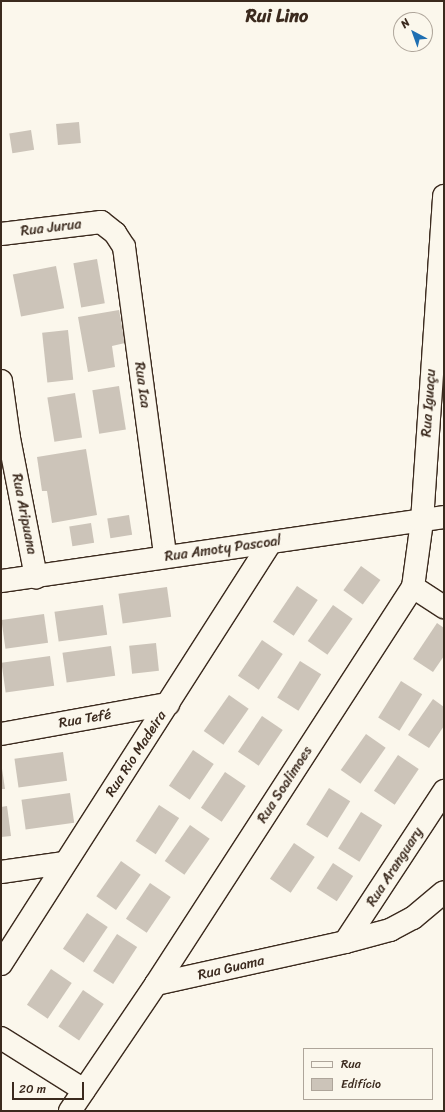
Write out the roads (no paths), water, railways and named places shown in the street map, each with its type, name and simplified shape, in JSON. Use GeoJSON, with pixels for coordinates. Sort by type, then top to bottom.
{"type":"FeatureCollection","features":[{"type":"Feature","properties":{"kind":"street","name":"Rua Iguaçu"},"geometry":{"type":"LineString","coordinates":[[413,587],[422,521],[444,196]]}},
{"type":"Feature","properties":{"kind":"street","name":"Rua Jurua"},"geometry":{"type":"LineString","coordinates":[[1,234],[101,222]]}},
{"type":"Feature","properties":{"kind":"street","name":"Rua Ica"},"geometry":{"type":"LineString","coordinates":[[101,222],[115,233],[124,247],[165,556]]}},
{"type":"Feature","properties":{"kind":"street","name":"Rua Aripuana"},"geometry":{"type":"LineString","coordinates":[[1,381],[5,438],[36,576]]}},
{"type":"Feature","properties":{"kind":"street","name":"Rua Amoty Pascoal"},"geometry":{"type":"LineString","coordinates":[[1,581],[165,556],[270,543],[444,517]]}},
{"type":"Feature","properties":{"kind":"street","name":"Rua Rio Madeira"},"geometry":{"type":"LineString","coordinates":[[1,964],[64,863],[168,704],[270,543]]}},
{"type":"Feature","properties":{"kind":"street"},"geometry":{"type":"LineString","coordinates":[[413,587],[444,607]]}},
{"type":"Feature","properties":{"kind":"street","name":"Rua Soalimoes"},"geometry":{"type":"LineString","coordinates":[[156,984],[413,587]]}},
{"type":"Feature","properties":{"kind":"street","name":"Rua Tefé"},"geometry":{"type":"LineString","coordinates":[[1,734],[168,704]]}},
{"type":"Feature","properties":{"kind":"street","name":"Rua Aranguary"},"geometry":{"type":"LineString","coordinates":[[345,942],[444,792]]}},
{"type":"Feature","properties":{"kind":"street"},"geometry":{"type":"LineString","coordinates":[[1,872],[64,863]]}},
{"type":"Feature","properties":{"kind":"street","name":"Rua Guama"},"geometry":{"type":"LineString","coordinates":[[156,984],[345,942],[390,930],[413,918],[444,892]]}},
{"type":"Feature","properties":{"kind":"street"},"geometry":{"type":"LineString","coordinates":[[70,1111],[156,984]]}},
{"type":"Feature","properties":{"kind":"street"},"geometry":{"type":"LineString","coordinates":[[1,1038],[84,1090]]}},
{"type":"Feature","properties":{"kind":"district","name":"Rui Lino"},"geometry":{"type":"Point","coordinates":[277,16]}}]}
